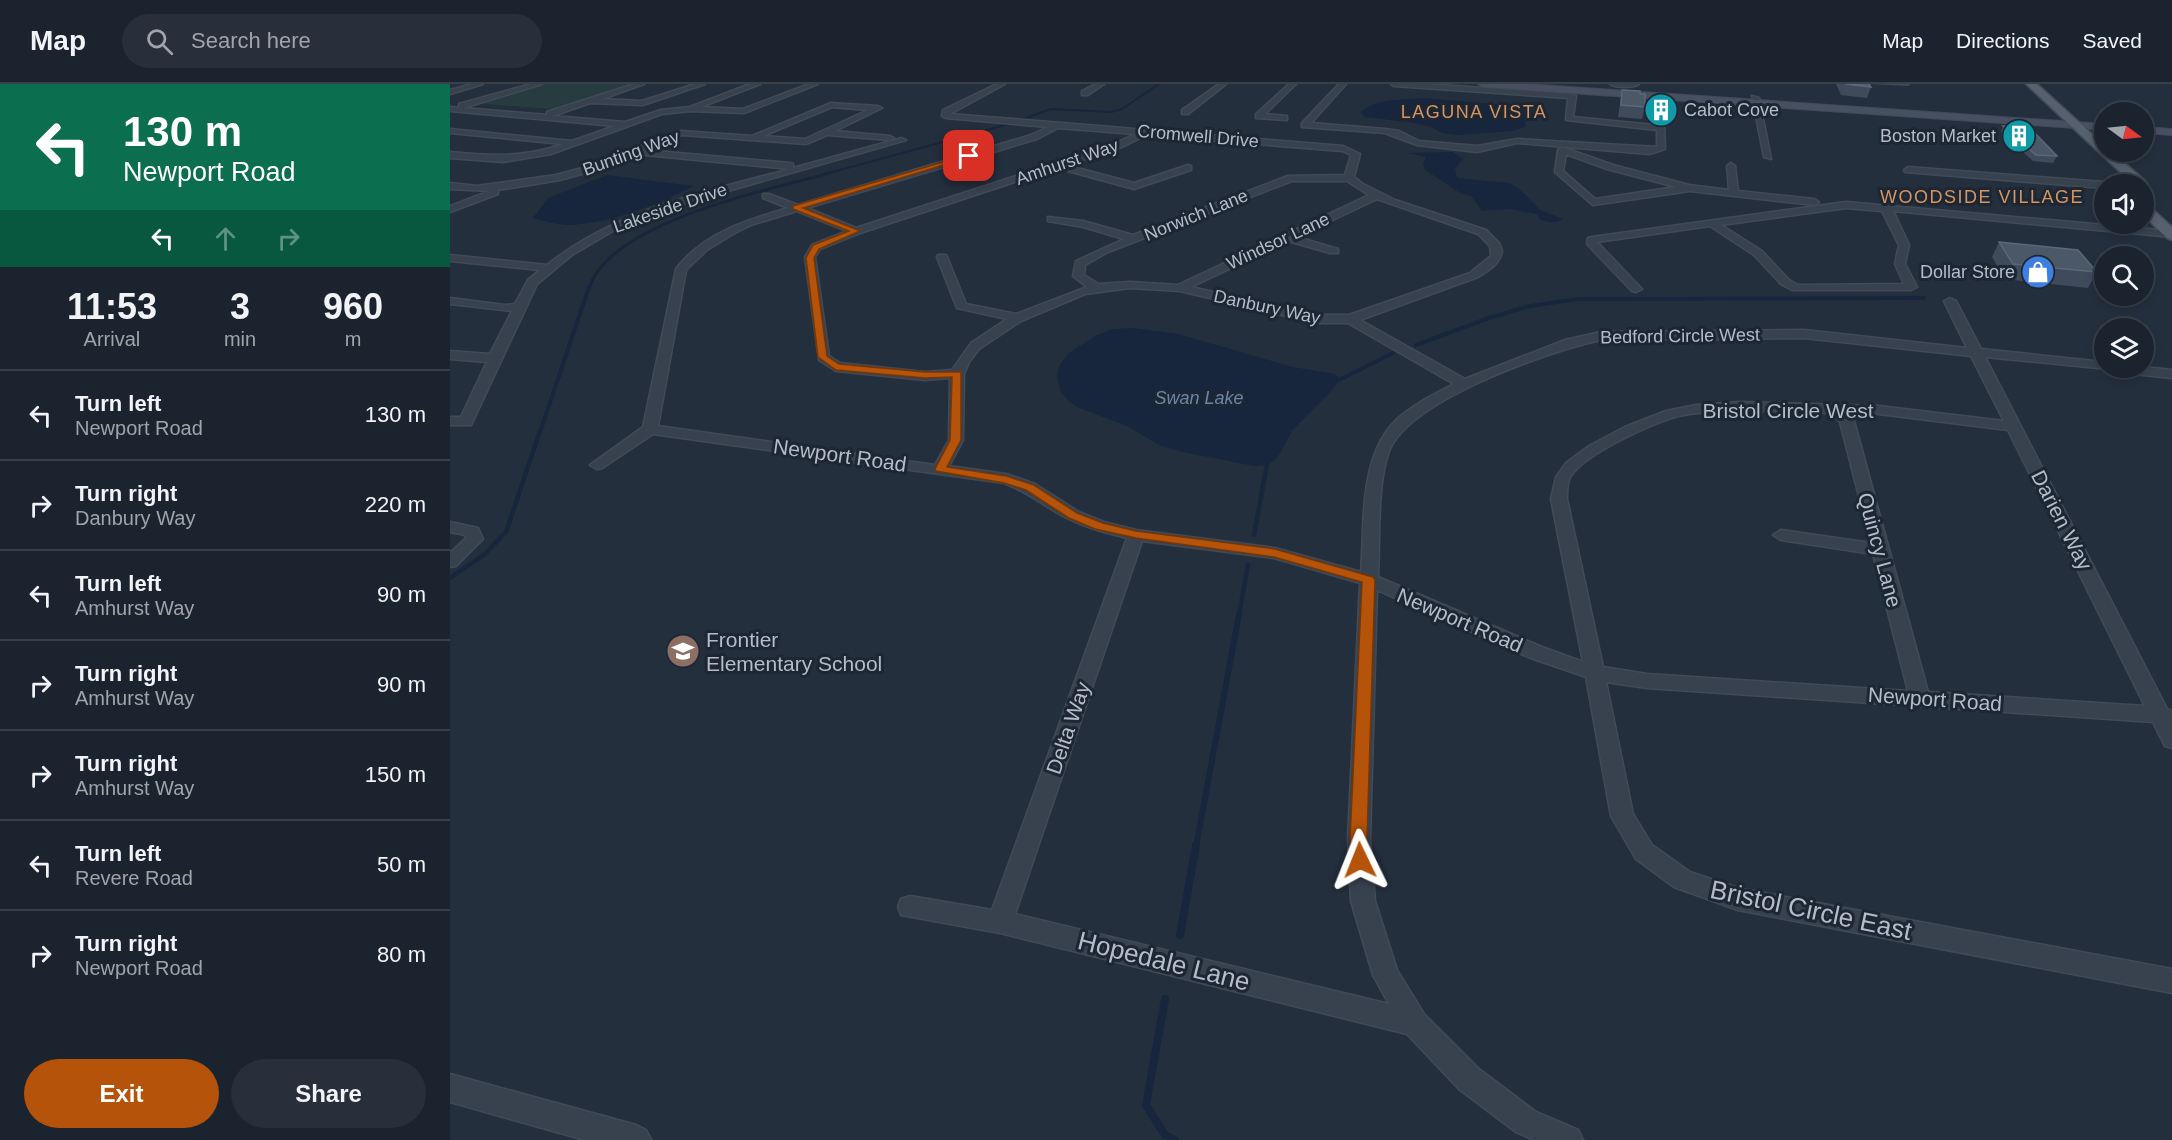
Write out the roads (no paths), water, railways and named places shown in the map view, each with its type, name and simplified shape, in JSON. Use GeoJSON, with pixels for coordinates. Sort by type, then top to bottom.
{"type":"FeatureCollection","features":[{"type":"Feature","properties":{"kind":"main road"},"geometry":{"type":"LineString","coordinates":[[1483,84],[1756,100]]}},
{"type":"Feature","properties":{"kind":"main road"},"geometry":{"type":"LineString","coordinates":[[1547,84],[1834,107],[2045,118],[2094,125]]}},
{"type":"Feature","properties":{"kind":"main road"},"geometry":{"type":"LineString","coordinates":[[2031,84],[2129,174]]}},
{"type":"Feature","properties":{"kind":"main road"},"geometry":{"type":"LineString","coordinates":[[2045,118],[2066,139]]}},
{"type":"Feature","properties":{"kind":"main road"},"geometry":{"type":"LineString","coordinates":[[2073,122],[2094,122]]}},
{"type":"Feature","properties":{"kind":"main road"},"geometry":{"type":"LineString","coordinates":[[2154,125],[2172,126]]}},
{"type":"Feature","properties":{"kind":"main road"},"geometry":{"type":"LineString","coordinates":[[2154,131],[2172,132]]}},
{"type":"Feature","properties":{"kind":"main road"},"geometry":{"type":"LineString","coordinates":[[2099,170],[2104,174]]}},
{"type":"Feature","properties":{"kind":"main road"},"geometry":{"type":"LineString","coordinates":[[2154,218],[2172,234]]}},
{"type":"Feature","properties":{"kind":"street"},"geometry":{"type":"LineString","coordinates":[[450,92],[480,84]]}},
{"type":"Feature","properties":{"kind":"street"},"geometry":{"type":"LineString","coordinates":[[450,109],[539,84]]}},
{"type":"Feature","properties":{"kind":"street"},"geometry":{"type":"LineString","coordinates":[[543,117],[641,84]]}},
{"type":"Feature","properties":{"kind":"street"},"geometry":{"type":"LineString","coordinates":[[590,101],[643,103],[702,84]]}},
{"type":"Feature","properties":{"kind":"street"},"geometry":{"type":"LineString","coordinates":[[690,109],[758,84]]}},
{"type":"Feature","properties":{"kind":"street"},"geometry":{"type":"LineString","coordinates":[[450,155],[503,159],[551,151],[580,143],[661,112],[690,109],[744,111],[815,84]]}},
{"type":"Feature","properties":{"kind":"street","name":"Cromwell Drive"},"geometry":{"type":"LineString","coordinates":[[1002,84],[946,112],[946,116],[1326,146],[1356,154],[1349,178]]}},
{"type":"Feature","properties":{"kind":"street"},"geometry":{"type":"LineString","coordinates":[[1085,93],[1101,84]]}},
{"type":"Feature","properties":{"kind":"street"},"geometry":{"type":"LineString","coordinates":[[1185,112],[1223,84]]}},
{"type":"Feature","properties":{"kind":"street"},"geometry":{"type":"LineString","coordinates":[[1284,118],[1258,116],[1293,84]]}},
{"type":"Feature","properties":{"kind":"street"},"geometry":{"type":"LineString","coordinates":[[1343,84],[1305,125],[1385,131],[1396,133],[1417,143],[1477,149],[1516,141],[1649,151],[1660,149],[1661,128],[1569,118],[1572,96],[1394,84]]}},
{"type":"Feature","properties":{"kind":"street"},"geometry":{"type":"LineString","coordinates":[[1613,84],[1636,84]]}},
{"type":"Feature","properties":{"kind":"street"},"geometry":{"type":"LineString","coordinates":[[1756,100],[1768,157]]}},
{"type":"Feature","properties":{"kind":"street","name":"Bunting Way"},"geometry":{"type":"LineString","coordinates":[[511,186],[574,174],[681,133],[806,142],[878,108],[831,105],[753,138]]}},
{"type":"Feature","properties":{"kind":"street"},"geometry":{"type":"LineString","coordinates":[[450,109],[628,124]]}},
{"type":"Feature","properties":{"kind":"street"},"geometry":{"type":"LineString","coordinates":[[597,465],[651,429],[681,269],[691,256],[706,244],[726,233],[796,208],[1034,137],[1057,125]]}},
{"type":"Feature","properties":{"kind":"street"},"geometry":{"type":"LineString","coordinates":[[450,131],[580,143]]}},
{"type":"Feature","properties":{"kind":"street","name":"Lakeside Drive"},"geometry":{"type":"LineString","coordinates":[[450,421],[466,422],[532,282],[568,253],[607,230],[658,208],[902,140],[826,132]]}},
{"type":"Feature","properties":{"kind":"street","name":"Amhurst Way"},"geometry":{"type":"LineString","coordinates":[[957,374],[925,375],[836,367],[823,357],[810,258],[816,247],[856,231],[1117,146],[1146,132]]}},
{"type":"Feature","properties":{"kind":"street"},"geometry":{"type":"LineString","coordinates":[[1691,188],[1593,202],[1559,172],[1562,150],[1649,178],[1691,188],[1734,194],[2172,234]]}},
{"type":"Feature","properties":{"kind":"street"},"geometry":{"type":"LineString","coordinates":[[634,151],[801,167]]}},
{"type":"Feature","properties":{"kind":"street"},"geometry":{"type":"LineString","coordinates":[[1059,166],[1134,186],[1188,168]]}},
{"type":"Feature","properties":{"kind":"street"},"geometry":{"type":"LineString","coordinates":[[1731,166],[1734,194]]}},
{"type":"Feature","properties":{"kind":"street"},"geometry":{"type":"LineString","coordinates":[[1908,170],[2094,184]]}},
{"type":"Feature","properties":{"kind":"street","name":"Norwich Lane"},"geometry":{"type":"LineString","coordinates":[[1096,288],[1078,276],[1080,263],[1104,250],[1291,178],[1349,178]]}},
{"type":"Feature","properties":{"kind":"street","name":"Danbury Way"},"geometry":{"type":"LineString","coordinates":[[957,374],[963,361],[975,346],[1017,318],[1096,288],[1130,285],[1180,288],[1315,319],[1350,319],[1474,275],[1496,259],[1496,246],[1482,232],[1377,195],[1357,185],[1349,178]]}},
{"type":"Feature","properties":{"kind":"street"},"geometry":{"type":"LineString","coordinates":[[450,186],[477,189],[511,186]]}},
{"type":"Feature","properties":{"kind":"street"},"geometry":{"type":"LineString","coordinates":[[450,209],[511,186]]}},
{"type":"Feature","properties":{"kind":"street"},"geometry":{"type":"LineString","coordinates":[[450,192],[485,196]]}},
{"type":"Feature","properties":{"kind":"street","name":"Windsor Lane"},"geometry":{"type":"LineString","coordinates":[[1180,288],[1377,195]]}},
{"type":"Feature","properties":{"kind":"street"},"geometry":{"type":"LineString","coordinates":[[766,196],[856,231]]}},
{"type":"Feature","properties":{"kind":"street"},"geometry":{"type":"LineString","coordinates":[[1636,290],[1592,244],[1592,240],[1846,205]]}},
{"type":"Feature","properties":{"kind":"street"},"geometry":{"type":"LineString","coordinates":[[1712,224],[1758,253],[1785,282],[1796,288],[1911,287],[1900,264],[1904,245],[1886,208]]}},
{"type":"Feature","properties":{"kind":"street"},"geometry":{"type":"LineString","coordinates":[[1051,219],[1098,227],[1135,239]]}},
{"type":"Feature","properties":{"kind":"street"},"geometry":{"type":"LineString","coordinates":[[1287,237],[1334,251]]}},
{"type":"Feature","properties":{"kind":"street"},"geometry":{"type":"LineString","coordinates":[[942,257],[961,306],[1017,318]]}},
{"type":"Feature","properties":{"kind":"street"},"geometry":{"type":"LineString","coordinates":[[450,258],[549,268]]}},
{"type":"Feature","properties":{"kind":"street"},"geometry":{"type":"LineString","coordinates":[[450,301],[504,308],[519,307]]}},
{"type":"Feature","properties":{"kind":"street","name":"Darien Way"},"geometry":{"type":"LineString","coordinates":[[1950,301],[2166,717],[2172,740]]}},
{"type":"Feature","properties":{"kind":"street"},"geometry":{"type":"LineString","coordinates":[[1350,319],[1464,384]]}},
{"type":"Feature","properties":{"kind":"street","name":"Bedford Circle West"},"geometry":{"type":"LineString","coordinates":[[1568,1140],[1525,1131],[1469,1079],[1415,1023],[1386,975],[1363,901],[1359,839],[1369,580],[1376,473],[1381,452],[1391,434],[1421,407],[1464,384],[1569,343],[1601,336],[1804,334],[2094,365]]}},
{"type":"Feature","properties":{"kind":"street"},"geometry":{"type":"LineString","coordinates":[[450,355],[477,359],[495,358]]}},
{"type":"Feature","properties":{"kind":"street"},"geometry":{"type":"LineString","coordinates":[[2154,372],[2172,374]]}},
{"type":"Feature","properties":{"kind":"street"},"geometry":{"type":"LineString","coordinates":[[940,469],[956,440],[957,374]]}},
{"type":"Feature","properties":{"kind":"street","name":"Bristol Circle West"},"geometry":{"type":"LineString","coordinates":[[1595,673],[1559,499],[1561,480],[1571,466],[1594,449],[1630,430],[1671,414],[1696,409],[1740,406],[1879,410],[2015,427]]}},
{"type":"Feature","properties":{"kind":"street","name":"Quincy Lane"},"geometry":{"type":"LineString","coordinates":[[1834,408],[1847,421],[1919,697]]}},
{"type":"Feature","properties":{"kind":"street","name":"Newport Road"},"geometry":{"type":"LineString","coordinates":[[651,429],[1006,479],[1051,500],[1073,515],[1099,526],[1136,535],[1275,553],[1369,580],[1535,652],[1595,673],[1647,681],[1919,697],[2166,717]]}},
{"type":"Feature","properties":{"kind":"street"},"geometry":{"type":"LineString","coordinates":[[450,527],[472,531],[475,539],[450,562]]}},
{"type":"Feature","properties":{"kind":"street","name":"Delta Way"},"geometry":{"type":"LineString","coordinates":[[1000,922],[1136,535]]}},
{"type":"Feature","properties":{"kind":"street"},"geometry":{"type":"LineString","coordinates":[[1781,535],[1880,550]]}},
{"type":"Feature","properties":{"kind":"street","name":"Bristol Circle East"},"geometry":{"type":"LineString","coordinates":[[1595,673],[1622,816],[1644,852],[1682,880],[1738,899],[2172,981]]}},
{"type":"Feature","properties":{"kind":"street","name":"Hopedale Lane"},"geometry":{"type":"LineString","coordinates":[[910,907],[1000,922],[1415,1023]]}},
{"type":"Feature","properties":{"kind":"street"},"geometry":{"type":"LineString","coordinates":[[450,1088],[636,1140]]}},
{"type":"Feature","properties":{"kind":"water"},"geometry":{"type":"Polygon","coordinates":[[[1423,98],[1519,106],[1524,110],[1526,127],[1512,131],[1457,135],[1442,133],[1431,127],[1415,123],[1365,117],[1361,113],[1366,108],[1381,102],[1423,98]]]}},
{"type":"Feature","properties":{"kind":"water"},"geometry":{"type":"Polygon","coordinates":[[[1453,152],[1463,159],[1455,169],[1457,178],[1510,183],[1524,193],[1540,210],[1563,219],[1555,222],[1540,220],[1537,214],[1509,209],[1482,211],[1471,196],[1460,193],[1424,169],[1423,164],[1426,157],[1409,153],[1453,152]]]}},
{"type":"Feature","properties":{"kind":"water"},"geometry":{"type":"Polygon","coordinates":[[[607,175],[694,186],[650,206],[601,221],[569,225],[533,218],[548,198],[607,175]]]}},
{"type":"Feature","properties":{"kind":"water","name":"Swan Lake"},"geometry":{"type":"Polygon","coordinates":[[[1133,328],[1178,334],[1293,367],[1335,374],[1339,379],[1335,387],[1292,431],[1278,457],[1268,465],[1254,466],[1183,452],[1159,445],[1127,426],[1077,407],[1067,400],[1060,390],[1057,375],[1060,364],[1069,353],[1097,335],[1113,329],[1133,328]]]}},
{"type":"Feature","properties":{"kind":"waterway"},"geometry":{"type":"LineString","coordinates":[[1021,120],[1051,109],[1111,112],[1122,109],[1159,84]]}},
{"type":"Feature","properties":{"kind":"waterway"},"geometry":{"type":"LineString","coordinates":[[825,174],[1009,124]]}},
{"type":"Feature","properties":{"kind":"waterway"},"geometry":{"type":"LineString","coordinates":[[589,288],[603,265],[627,244],[659,227],[733,199],[830,173]]}},
{"type":"Feature","properties":{"kind":"waterway"},"geometry":{"type":"LineString","coordinates":[[540,432],[589,287]]}},
{"type":"Feature","properties":{"kind":"waterway"},"geometry":{"type":"LineString","coordinates":[[1416,345],[1489,318],[1530,306],[1579,299],[1924,298]]}},
{"type":"Feature","properties":{"kind":"waterway"},"geometry":{"type":"LineString","coordinates":[[1335,382],[1393,353]]}},
{"type":"Feature","properties":{"kind":"waterway"},"geometry":{"type":"LineString","coordinates":[[450,578],[485,554],[506,532],[540,431]]}},
{"type":"Feature","properties":{"kind":"waterway"},"geometry":{"type":"LineString","coordinates":[[1254,535],[1268,459]]}},
{"type":"Feature","properties":{"kind":"waterway"},"geometry":{"type":"LineString","coordinates":[[1239,615],[1248,565]]}},
{"type":"Feature","properties":{"kind":"waterway"},"geometry":{"type":"LineString","coordinates":[[1196,847],[1239,614]]}},
{"type":"Feature","properties":{"kind":"waterway"},"geometry":{"type":"LineString","coordinates":[[1180,935],[1196,845]]}},
{"type":"Feature","properties":{"kind":"waterway"},"geometry":{"type":"LineString","coordinates":[[1165,999],[1146,1105],[1165,1135],[1175,1140]]}},
{"type":"Feature","properties":{"kind":"place","name":"Cabot Cove"},"geometry":{"type":"Point","coordinates":[1661,110]}},
{"type":"Feature","properties":{"kind":"place","name":"Boston Market"},"geometry":{"type":"Point","coordinates":[2019,136]}},
{"type":"Feature","properties":{"kind":"place","name":"Dollar Store"},"geometry":{"type":"Point","coordinates":[2038,272]}},
{"type":"Feature","properties":{"kind":"place","name":"Frontier Elementary School"},"geometry":{"type":"Point","coordinates":[683,651]}},
{"type":"Feature","properties":{"kind":"district","name":"LAGUNA VISTA"},"geometry":{"type":"Point","coordinates":[1474,112]}},
{"type":"Feature","properties":{"kind":"district","name":"WOODSIDE VILLAGE"},"geometry":{"type":"Point","coordinates":[1982,197]}}]}
